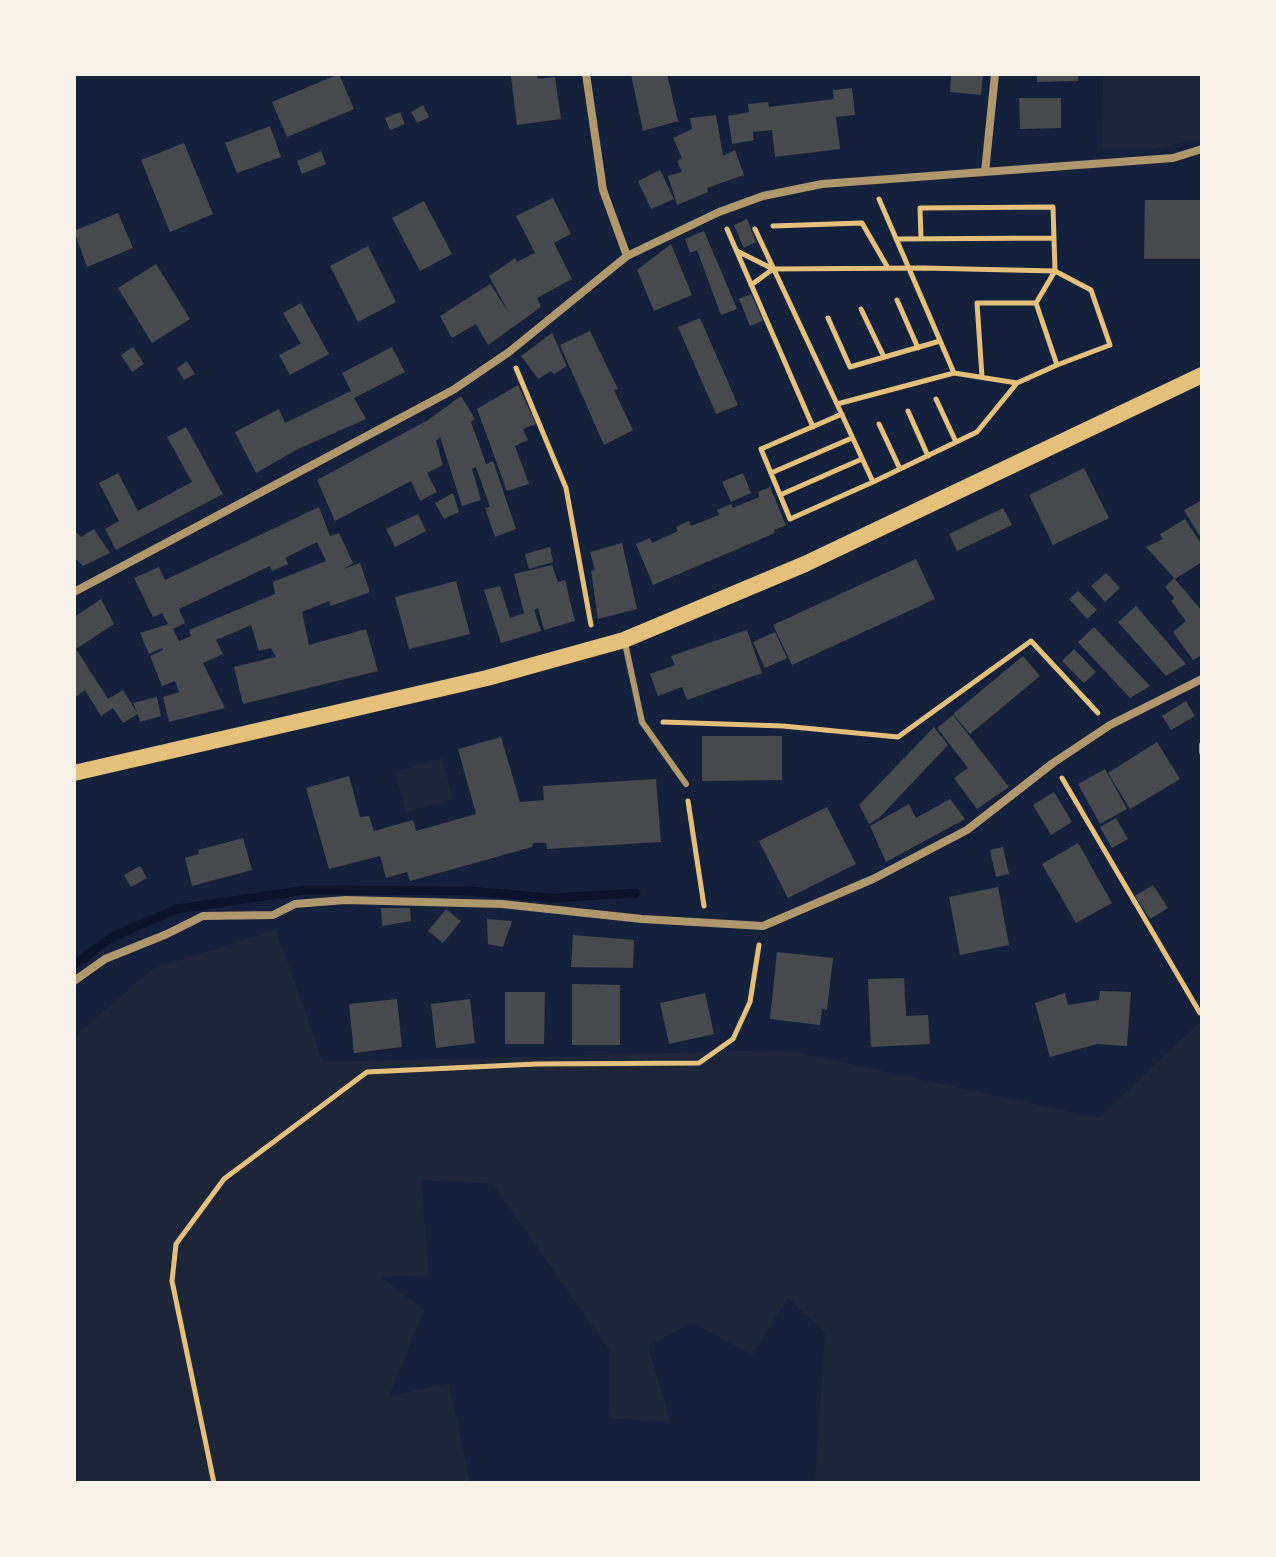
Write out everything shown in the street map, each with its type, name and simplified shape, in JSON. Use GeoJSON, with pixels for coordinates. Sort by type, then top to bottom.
{"type":"FeatureCollection","features":[{"type":"Feature","properties":{"kind":"main road"},"geometry":{"type":"LineString","coordinates":[[74,773],[487,678],[624,640],[805,564],[1202,375]]}},
{"type":"Feature","properties":{"kind":"street"},"geometry":{"type":"LineString","coordinates":[[586,74],[603,190],[627,256]]}},
{"type":"Feature","properties":{"kind":"street"},"geometry":{"type":"LineString","coordinates":[[985,172],[995,74]]}},
{"type":"Feature","properties":{"kind":"street"},"geometry":{"type":"LineString","coordinates":[[74,592],[453,390],[509,352],[627,256],[719,212],[763,196],[822,184],[1173,158],[1202,149]]}},
{"type":"Feature","properties":{"kind":"street"},"geometry":{"type":"LineString","coordinates":[[74,981],[105,959],[203,916],[273,915],[295,904],[345,900],[502,904],[707,925],[763,926],[873,879],[967,830],[1053,763],[1110,725],[1202,679]]}},
{"type":"Feature","properties":{"kind":"lane"},"geometry":{"type":"LineString","coordinates":[[624,640],[642,722],[686,784]]}},
{"type":"Feature","properties":{"kind":"lane"},"geometry":{"type":"LineString","coordinates":[[1202,745],[1202,752]]}},
{"type":"Feature","properties":{"kind":"path"},"geometry":{"type":"LineString","coordinates":[[872,180],[954,373]]}},
{"type":"Feature","properties":{"kind":"path"},"geometry":{"type":"LineString","coordinates":[[921,238],[920,208],[1053,207],[1055,271],[1036,303],[1057,365]]}},
{"type":"Feature","properties":{"kind":"path"},"geometry":{"type":"LineString","coordinates":[[719,212],[813,427]]}},
{"type":"Feature","properties":{"kind":"path"},"geometry":{"type":"LineString","coordinates":[[773,226],[862,223],[888,268]]}},
{"type":"Feature","properties":{"kind":"path"},"geometry":{"type":"LineString","coordinates":[[755,229],[873,482]]}},
{"type":"Feature","properties":{"kind":"path"},"geometry":{"type":"LineString","coordinates":[[896,239],[1054,238]]}},
{"type":"Feature","properties":{"kind":"path"},"geometry":{"type":"LineString","coordinates":[[737,251],[773,269],[1055,271],[1091,290],[1110,345],[1017,383],[977,432],[790,519],[761,449],[842,414]]}},
{"type":"Feature","properties":{"kind":"path"},"geometry":{"type":"LineString","coordinates":[[751,285],[773,269]]}},
{"type":"Feature","properties":{"kind":"path"},"geometry":{"type":"LineString","coordinates":[[897,300],[918,348]]}},
{"type":"Feature","properties":{"kind":"path"},"geometry":{"type":"LineString","coordinates":[[982,377],[977,303],[1036,303]]}},
{"type":"Feature","properties":{"kind":"path"},"geometry":{"type":"LineString","coordinates":[[861,309],[884,357]]}},
{"type":"Feature","properties":{"kind":"path"},"geometry":{"type":"LineString","coordinates":[[828,318],[850,367],[940,341]]}},
{"type":"Feature","properties":{"kind":"path"},"geometry":{"type":"LineString","coordinates":[[509,352],[566,488],[597,647]]}},
{"type":"Feature","properties":{"kind":"path"},"geometry":{"type":"LineString","coordinates":[[837,404],[954,373],[1017,383]]}},
{"type":"Feature","properties":{"kind":"path"},"geometry":{"type":"LineString","coordinates":[[936,399],[956,442]]}},
{"type":"Feature","properties":{"kind":"path"},"geometry":{"type":"LineString","coordinates":[[908,411],[928,456]]}},
{"type":"Feature","properties":{"kind":"path"},"geometry":{"type":"LineString","coordinates":[[879,424],[900,469]]}},
{"type":"Feature","properties":{"kind":"path"},"geometry":{"type":"LineString","coordinates":[[771,473],[852,438]]}},
{"type":"Feature","properties":{"kind":"path"},"geometry":{"type":"LineString","coordinates":[[780,495],[862,459]]}},
{"type":"Feature","properties":{"kind":"path"},"geometry":{"type":"LineString","coordinates":[[642,722],[783,726],[898,737],[1031,641],[1110,725]]}},
{"type":"Feature","properties":{"kind":"path"},"geometry":{"type":"LineString","coordinates":[[1053,763],[1200,1013]]}},
{"type":"Feature","properties":{"kind":"path"},"geometry":{"type":"LineString","coordinates":[[686,784],[707,925]]}},
{"type":"Feature","properties":{"kind":"path"},"geometry":{"type":"LineString","coordinates":[[214,1483],[172,1281],[176,1244],[224,1179],[367,1072],[536,1064],[699,1063],[733,1039],[750,1002],[763,926]]}},
{"type":"Feature","properties":{"kind":"shaded area"},"geometry":{"type":"Polygon","coordinates":[[[1103,74],[1202,74],[1202,138],[1154,149],[1102,149],[1103,74]]]}},
{"type":"Feature","properties":{"kind":"shaded area"},"geometry":{"type":"Polygon","coordinates":[[[442,758],[453,799],[406,812],[395,772],[442,758]]]}},
{"type":"Feature","properties":{"kind":"shaded area"},"geometry":{"type":"Polygon","coordinates":[[[276,930],[323,1062],[785,1050],[1099,1118],[1202,1020],[1202,1483],[815,1483],[825,1332],[788,1298],[752,1355],[692,1322],[648,1346],[671,1423],[609,1418],[610,1351],[493,1184],[421,1180],[429,1275],[380,1277],[424,1310],[389,1396],[449,1383],[470,1483],[74,1483],[74,1037],[154,968],[276,930]]]}},
{"type":"Feature","properties":{"kind":"building"},"geometry":{"type":"Polygon","coordinates":[[[339,74],[354,109],[287,137],[272,102],[339,74]]]}},
{"type":"Feature","properties":{"kind":"building"},"geometry":{"type":"Polygon","coordinates":[[[537,74],[538,79],[555,77],[561,119],[517,125],[511,76],[537,74]]]}},
{"type":"Feature","properties":{"kind":"building"},"geometry":{"type":"Polygon","coordinates":[[[631,74],[667,74],[678,121],[643,131],[631,74]]]}},
{"type":"Feature","properties":{"kind":"building"},"geometry":{"type":"Polygon","coordinates":[[[951,74],[983,74],[981,95],[950,92],[951,74]]]}},
{"type":"Feature","properties":{"kind":"building"},"geometry":{"type":"Polygon","coordinates":[[[1037,74],[1078,74],[1078,81],[1037,82],[1037,74]]]}},
{"type":"Feature","properties":{"kind":"building"},"geometry":{"type":"Polygon","coordinates":[[[852,88],[855,115],[836,117],[840,149],[775,157],[772,130],[753,132],[754,140],[732,144],[728,116],[749,112],[748,104],[768,102],[769,107],[834,99],[833,90],[852,88]]]}},
{"type":"Feature","properties":{"kind":"building"},"geometry":{"type":"Polygon","coordinates":[[[1019,98],[1061,98],[1061,128],[1020,129],[1019,98]]]}},
{"type":"Feature","properties":{"kind":"building"},"geometry":{"type":"Polygon","coordinates":[[[423,105],[429,117],[417,123],[411,112],[423,105]]]}},
{"type":"Feature","properties":{"kind":"building"},"geometry":{"type":"Polygon","coordinates":[[[400,112],[405,124],[390,130],[385,118],[400,112]]]}},
{"type":"Feature","properties":{"kind":"building"},"geometry":{"type":"Polygon","coordinates":[[[716,115],[723,156],[735,150],[744,175],[707,188],[708,192],[677,205],[668,176],[682,172],[677,161],[682,158],[673,138],[692,129],[690,118],[716,115]]]}},
{"type":"Feature","properties":{"kind":"building"},"geometry":{"type":"Polygon","coordinates":[[[270,126],[281,157],[237,173],[225,143],[270,126]]]}},
{"type":"Feature","properties":{"kind":"building"},"geometry":{"type":"Polygon","coordinates":[[[184,143],[213,214],[170,232],[141,160],[184,143]]]}},
{"type":"Feature","properties":{"kind":"building"},"geometry":{"type":"Polygon","coordinates":[[[321,151],[326,164],[302,174],[297,161],[321,151]]]}},
{"type":"Feature","properties":{"kind":"building"},"geometry":{"type":"Polygon","coordinates":[[[660,170],[674,199],[651,209],[638,181],[660,170]]]}},
{"type":"Feature","properties":{"kind":"building"},"geometry":{"type":"Polygon","coordinates":[[[553,198],[571,234],[554,243],[572,279],[537,298],[541,307],[488,345],[476,324],[452,338],[440,316],[490,284],[509,313],[489,276],[515,258],[517,262],[535,253],[516,216],[553,198]]]}},
{"type":"Feature","properties":{"kind":"building"},"geometry":{"type":"Polygon","coordinates":[[[1145,200],[1202,200],[1202,259],[1144,259],[1145,200]]]}},
{"type":"Feature","properties":{"kind":"building"},"geometry":{"type":"Polygon","coordinates":[[[424,201],[452,254],[420,271],[392,218],[424,201]]]}},
{"type":"Feature","properties":{"kind":"building"},"geometry":{"type":"Polygon","coordinates":[[[118,213],[133,248],[87,267],[74,231],[118,213]]]}},
{"type":"Feature","properties":{"kind":"building"},"geometry":{"type":"Polygon","coordinates":[[[747,219],[756,242],[744,248],[734,225],[747,219]]]}},
{"type":"Feature","properties":{"kind":"building"},"geometry":{"type":"Polygon","coordinates":[[[704,231],[737,309],[721,315],[697,250],[690,253],[685,239],[704,231]]]}},
{"type":"Feature","properties":{"kind":"building"},"geometry":{"type":"Polygon","coordinates":[[[671,244],[692,295],[654,311],[637,270],[671,244]]]}},
{"type":"Feature","properties":{"kind":"building"},"geometry":{"type":"Polygon","coordinates":[[[368,246],[396,302],[358,322],[330,266],[368,246]]]}},
{"type":"Feature","properties":{"kind":"building"},"geometry":{"type":"Polygon","coordinates":[[[156,264],[190,319],[152,343],[118,288],[156,264]]]}},
{"type":"Feature","properties":{"kind":"building"},"geometry":{"type":"Polygon","coordinates":[[[751,294],[763,321],[750,326],[739,299],[751,294]]]}},
{"type":"Feature","properties":{"kind":"building"},"geometry":{"type":"Polygon","coordinates":[[[301,303],[329,354],[290,375],[279,355],[301,344],[283,313],[301,303]]]}},
{"type":"Feature","properties":{"kind":"building"},"geometry":{"type":"Polygon","coordinates":[[[700,318],[738,405],[716,414],[678,327],[700,318]]]}},
{"type":"Feature","properties":{"kind":"building"},"geometry":{"type":"Polygon","coordinates":[[[590,331],[618,389],[614,390],[633,430],[604,445],[560,345],[590,331]]]}},
{"type":"Feature","properties":{"kind":"building"},"geometry":{"type":"Polygon","coordinates":[[[552,333],[567,366],[538,379],[521,356],[552,333]]]}},
{"type":"Feature","properties":{"kind":"building"},"geometry":{"type":"Polygon","coordinates":[[[133,347],[144,364],[132,372],[121,355],[133,347]]]}},
{"type":"Feature","properties":{"kind":"building"},"geometry":{"type":"Polygon","coordinates":[[[392,347],[405,372],[354,398],[366,419],[298,449],[256,473],[235,432],[279,409],[285,423],[351,391],[342,373],[392,347]]]}},
{"type":"Feature","properties":{"kind":"building"},"geometry":{"type":"Polygon","coordinates":[[[187,361],[195,374],[184,380],[177,368],[187,361]]]}},
{"type":"Feature","properties":{"kind":"building"},"geometry":{"type":"Polygon","coordinates":[[[518,385],[536,424],[523,429],[528,440],[515,446],[529,484],[507,491],[477,409],[518,385]]]}},
{"type":"Feature","properties":{"kind":"building"},"geometry":{"type":"Polygon","coordinates":[[[461,396],[475,419],[471,422],[486,464],[493,461],[516,529],[495,537],[485,508],[490,507],[476,467],[472,469],[481,500],[462,506],[440,437],[436,441],[443,465],[427,473],[437,492],[420,501],[411,481],[335,521],[317,480],[428,420],[461,396]]]}},
{"type":"Feature","properties":{"kind":"building"},"geometry":{"type":"Polygon","coordinates":[[[186,427],[223,494],[116,550],[105,529],[119,521],[99,483],[118,473],[138,511],[192,482],[167,437],[186,427]]]}},
{"type":"Feature","properties":{"kind":"building"},"geometry":{"type":"Polygon","coordinates":[[[1084,468],[1109,518],[1053,545],[1029,495],[1084,468]]]}},
{"type":"Feature","properties":{"kind":"building"},"geometry":{"type":"Polygon","coordinates":[[[743,473],[751,493],[731,502],[722,482],[743,473]]]}},
{"type":"Feature","properties":{"kind":"building"},"geometry":{"type":"Polygon","coordinates":[[[770,487],[786,525],[774,530],[775,533],[653,585],[636,544],[650,538],[652,543],[678,531],[676,527],[689,521],[691,526],[719,515],[717,510],[731,504],[733,508],[759,497],[758,492],[770,487]]]}},
{"type":"Feature","properties":{"kind":"building"},"geometry":{"type":"Polygon","coordinates":[[[453,493],[459,512],[444,519],[435,503],[453,493]]]}},
{"type":"Feature","properties":{"kind":"building"},"geometry":{"type":"Polygon","coordinates":[[[1202,500],[1202,534],[1199,535],[1184,510],[1202,500]]]}},
{"type":"Feature","properties":{"kind":"building"},"geometry":{"type":"Polygon","coordinates":[[[319,507],[330,536],[339,533],[353,563],[343,569],[360,563],[370,592],[331,606],[329,601],[302,612],[309,645],[366,629],[378,671],[243,704],[234,667],[276,657],[271,648],[259,651],[251,625],[216,640],[223,654],[203,663],[225,708],[169,722],[163,697],[179,692],[175,681],[162,686],[150,656],[163,650],[149,654],[140,633],[168,624],[162,613],[153,617],[134,578],[159,567],[165,580],[319,507]],[[317,542],[285,558],[288,564],[272,571],[270,566],[179,609],[185,623],[173,629],[179,641],[191,636],[189,630],[275,594],[273,582],[326,561],[317,542]]]}},
{"type":"Feature","properties":{"kind":"building"},"geometry":{"type":"Polygon","coordinates":[[[1003,508],[1012,525],[957,551],[949,534],[1003,508]]]}},
{"type":"Feature","properties":{"kind":"building"},"geometry":{"type":"Polygon","coordinates":[[[418,514],[426,531],[395,547],[386,529],[418,514]]]}},
{"type":"Feature","properties":{"kind":"building"},"geometry":{"type":"Polygon","coordinates":[[[1185,519],[1202,545],[1202,562],[1175,579],[1146,547],[1163,539],[1160,534],[1185,519]]]}},
{"type":"Feature","properties":{"kind":"building"},"geometry":{"type":"Polygon","coordinates":[[[94,529],[110,553],[83,566],[77,560],[74,563],[74,530],[81,537],[94,529]]]}},
{"type":"Feature","properties":{"kind":"building"},"geometry":{"type":"Polygon","coordinates":[[[622,543],[637,609],[598,619],[591,571],[595,570],[590,552],[622,543]]]}},
{"type":"Feature","properties":{"kind":"building"},"geometry":{"type":"Polygon","coordinates":[[[550,547],[553,562],[529,569],[525,554],[550,547]]]}},
{"type":"Feature","properties":{"kind":"building"},"geometry":{"type":"Polygon","coordinates":[[[916,559],[935,599],[792,665],[773,625],[916,559]]]}},
{"type":"Feature","properties":{"kind":"building"},"geometry":{"type":"Polygon","coordinates":[[[552,565],[558,582],[565,580],[575,621],[544,630],[538,608],[534,610],[541,631],[501,643],[484,590],[500,586],[510,618],[524,613],[514,574],[552,565]]]}},
{"type":"Feature","properties":{"kind":"building"},"geometry":{"type":"Polygon","coordinates":[[[1106,573],[1120,588],[1105,602],[1091,586],[1106,573]]]}},
{"type":"Feature","properties":{"kind":"building"},"geometry":{"type":"Polygon","coordinates":[[[1174,578],[1202,611],[1202,655],[1193,660],[1173,632],[1186,621],[1165,587],[1174,578]]]}},
{"type":"Feature","properties":{"kind":"building"},"geometry":{"type":"Polygon","coordinates":[[[456,581],[470,634],[409,649],[395,597],[456,581]]]}},
{"type":"Feature","properties":{"kind":"building"},"geometry":{"type":"Polygon","coordinates":[[[1078,591],[1097,610],[1087,619],[1069,599],[1078,591]]]}},
{"type":"Feature","properties":{"kind":"building"},"geometry":{"type":"Polygon","coordinates":[[[101,599],[114,624],[76,649],[108,699],[123,690],[138,714],[123,723],[113,708],[101,716],[85,690],[74,698],[74,617],[101,599]]]}},
{"type":"Feature","properties":{"kind":"building"},"geometry":{"type":"Polygon","coordinates":[[[1136,606],[1186,664],[1166,676],[1118,622],[1136,606]]]}},
{"type":"Feature","properties":{"kind":"building"},"geometry":{"type":"Polygon","coordinates":[[[1094,627],[1150,686],[1130,698],[1078,642],[1094,627]]]}},
{"type":"Feature","properties":{"kind":"building"},"geometry":{"type":"Polygon","coordinates":[[[747,630],[762,673],[687,700],[682,687],[658,696],[650,674],[675,665],[671,656],[747,630]]]}},
{"type":"Feature","properties":{"kind":"building"},"geometry":{"type":"Polygon","coordinates":[[[775,632],[787,658],[765,668],[753,642],[775,632]]]}},
{"type":"Feature","properties":{"kind":"building"},"geometry":{"type":"Polygon","coordinates":[[[1074,649],[1096,672],[1084,683],[1062,661],[1074,649]]]}},
{"type":"Feature","properties":{"kind":"building"},"geometry":{"type":"Polygon","coordinates":[[[1023,656],[1040,676],[970,734],[953,714],[1023,656]]]}},
{"type":"Feature","properties":{"kind":"building"},"geometry":{"type":"Polygon","coordinates":[[[157,697],[161,716],[140,722],[133,703],[157,697]]]}},
{"type":"Feature","properties":{"kind":"building"},"geometry":{"type":"Polygon","coordinates":[[[1186,701],[1195,716],[1171,730],[1162,716],[1186,701]]]}},
{"type":"Feature","properties":{"kind":"building"},"geometry":{"type":"Polygon","coordinates":[[[953,715],[1009,787],[977,809],[954,778],[968,768],[937,728],[953,715]]]}},
{"type":"Feature","properties":{"kind":"building"},"geometry":{"type":"Polygon","coordinates":[[[934,727],[948,745],[879,818],[869,824],[859,805],[934,727]]]}},
{"type":"Feature","properties":{"kind":"building"},"geometry":{"type":"Polygon","coordinates":[[[702,736],[782,736],[782,780],[702,781],[702,736]]]}},
{"type":"Feature","properties":{"kind":"building"},"geometry":{"type":"Polygon","coordinates":[[[501,737],[520,802],[544,800],[543,786],[656,779],[661,842],[547,849],[546,843],[533,843],[532,847],[410,881],[407,872],[386,878],[380,856],[329,869],[306,788],[349,776],[360,817],[369,816],[374,831],[413,820],[416,831],[476,814],[458,749],[501,737]]]}},
{"type":"Feature","properties":{"kind":"building"},"geometry":{"type":"Polygon","coordinates":[[[1157,742],[1180,779],[1130,809],[1108,773],[1157,742]]]}},
{"type":"Feature","properties":{"kind":"building"},"geometry":{"type":"Polygon","coordinates":[[[1105,769],[1127,809],[1100,824],[1078,784],[1105,769]]]}},
{"type":"Feature","properties":{"kind":"building"},"geometry":{"type":"Polygon","coordinates":[[[1054,792],[1072,822],[1051,835],[1033,805],[1054,792]]]}},
{"type":"Feature","properties":{"kind":"building"},"geometry":{"type":"Polygon","coordinates":[[[950,799],[965,819],[886,862],[870,826],[909,804],[916,818],[950,799]]]}},
{"type":"Feature","properties":{"kind":"building"},"geometry":{"type":"Polygon","coordinates":[[[827,807],[856,864],[788,898],[759,841],[827,807]]]}},
{"type":"Feature","properties":{"kind":"building"},"geometry":{"type":"Polygon","coordinates":[[[1116,818],[1128,839],[1112,848],[1100,827],[1116,818]]]}},
{"type":"Feature","properties":{"kind":"building"},"geometry":{"type":"Polygon","coordinates":[[[243,838],[252,870],[192,886],[185,858],[199,854],[198,850],[243,838]]]}},
{"type":"Feature","properties":{"kind":"building"},"geometry":{"type":"Polygon","coordinates":[[[1078,843],[1112,903],[1076,923],[1042,864],[1078,843]]]}},
{"type":"Feature","properties":{"kind":"building"},"geometry":{"type":"Polygon","coordinates":[[[1003,847],[1009,874],[996,877],[990,850],[1003,847]]]}},
{"type":"Feature","properties":{"kind":"building"},"geometry":{"type":"Polygon","coordinates":[[[140,866],[147,878],[131,887],[124,875],[140,866]]]}},
{"type":"Feature","properties":{"kind":"building"},"geometry":{"type":"Polygon","coordinates":[[[1153,885],[1168,908],[1150,919],[1135,896],[1153,885]]]}},
{"type":"Feature","properties":{"kind":"building"},"geometry":{"type":"Polygon","coordinates":[[[998,887],[1009,945],[960,955],[949,897],[998,887]]]}},
{"type":"Feature","properties":{"kind":"building"},"geometry":{"type":"Polygon","coordinates":[[[381,908],[410,908],[411,921],[382,926],[381,908]]]}},
{"type":"Feature","properties":{"kind":"building"},"geometry":{"type":"Polygon","coordinates":[[[446,909],[461,921],[443,943],[428,931],[446,909]]]}},
{"type":"Feature","properties":{"kind":"building"},"geometry":{"type":"Polygon","coordinates":[[[487,919],[512,921],[503,947],[488,944],[487,919]]]}},
{"type":"Feature","properties":{"kind":"building"},"geometry":{"type":"Polygon","coordinates":[[[573,935],[634,940],[633,968],[571,967],[573,935]]]}},
{"type":"Feature","properties":{"kind":"building"},"geometry":{"type":"Polygon","coordinates":[[[777,952],[833,958],[827,1010],[822,1009],[820,1025],[770,1019],[777,952]]]}},
{"type":"Feature","properties":{"kind":"building"},"geometry":{"type":"Polygon","coordinates":[[[904,978],[906,1016],[928,1015],[930,1044],[871,1047],[868,979],[904,978]]]}},
{"type":"Feature","properties":{"kind":"building"},"geometry":{"type":"Polygon","coordinates":[[[572,984],[620,985],[620,1045],[572,1045],[572,984]]]}},
{"type":"Feature","properties":{"kind":"building"},"geometry":{"type":"Polygon","coordinates":[[[1100,991],[1131,992],[1127,1046],[1097,1044],[1050,1057],[1035,1003],[1065,993],[1068,1005],[1099,1000],[1100,991]]]}},
{"type":"Feature","properties":{"kind":"building"},"geometry":{"type":"Polygon","coordinates":[[[505,992],[545,992],[544,1044],[505,1044],[505,992]]]}},
{"type":"Feature","properties":{"kind":"building"},"geometry":{"type":"Polygon","coordinates":[[[705,993],[714,1034],[669,1044],[660,1003],[705,993]]]}},
{"type":"Feature","properties":{"kind":"building"},"geometry":{"type":"Polygon","coordinates":[[[397,999],[402,1047],[354,1053],[349,1004],[397,999]]]}},
{"type":"Feature","properties":{"kind":"building"},"geometry":{"type":"Polygon","coordinates":[[[470,999],[475,1043],[436,1048],[431,1004],[470,999]]]}},
{"type":"Feature","properties":{"kind":"waterway"},"geometry":{"type":"LineString","coordinates":[[74,965],[112,937],[177,909],[306,890],[470,891],[552,898],[636,893]]}}]}
